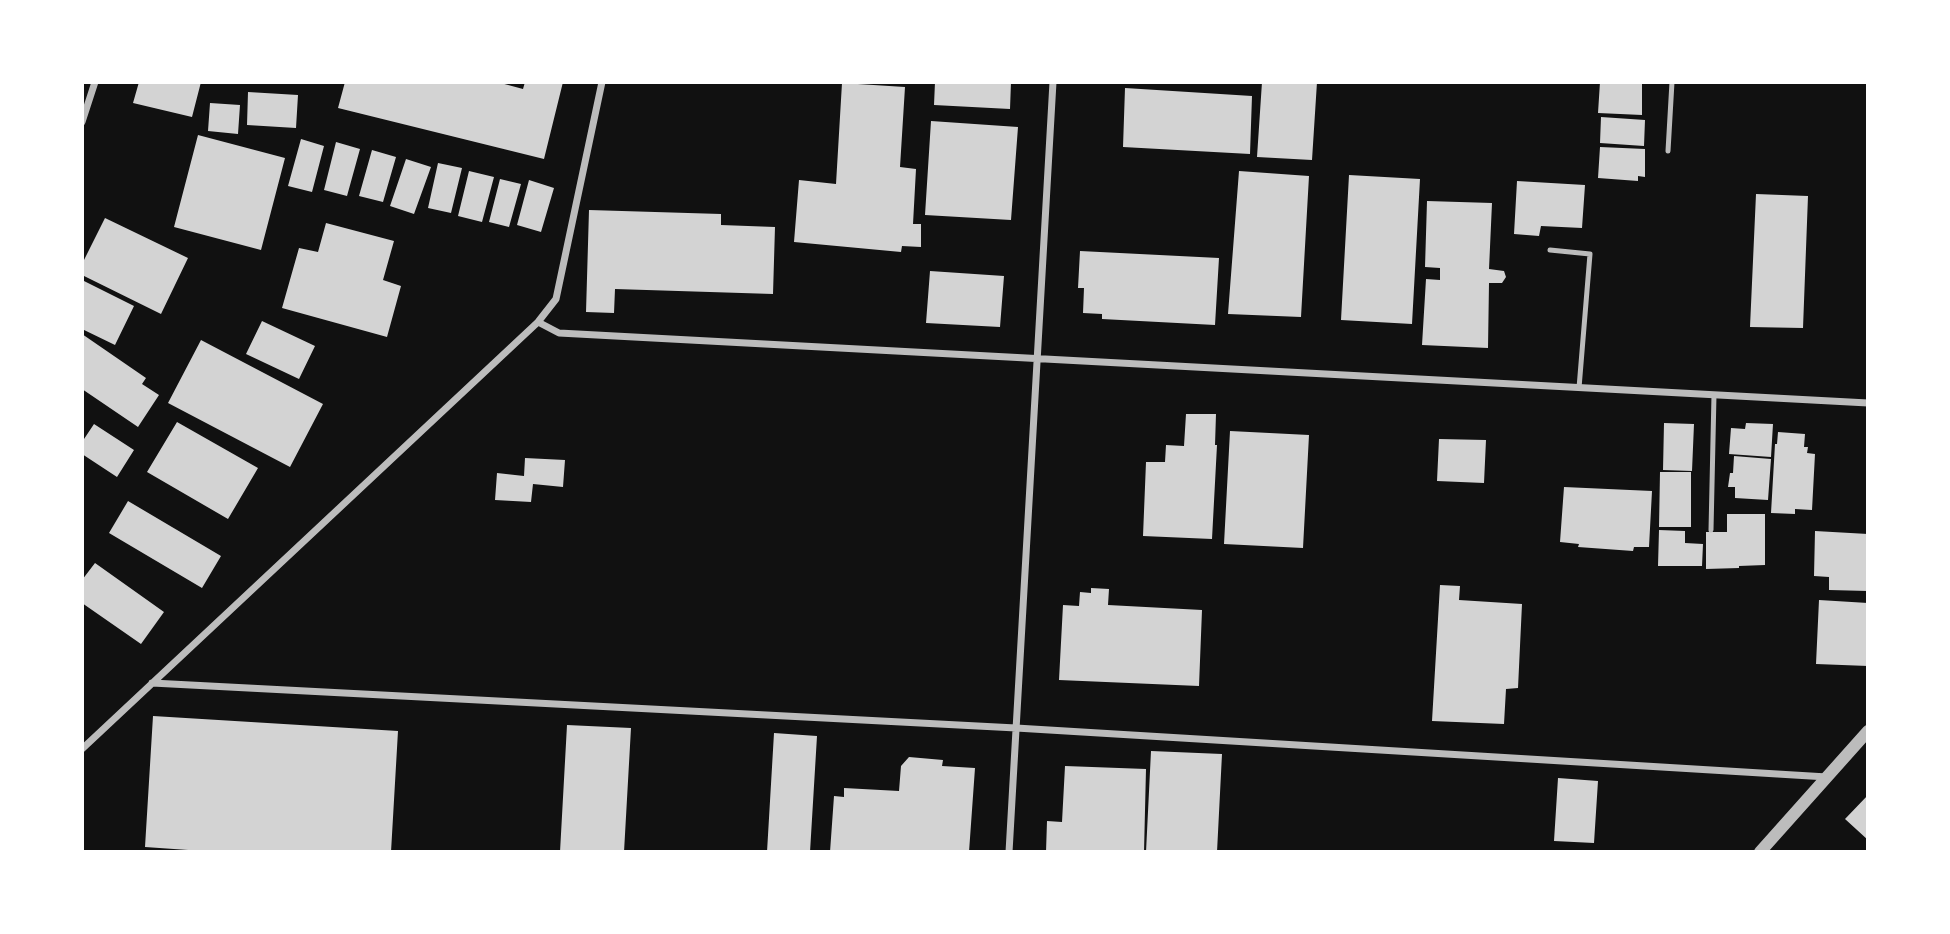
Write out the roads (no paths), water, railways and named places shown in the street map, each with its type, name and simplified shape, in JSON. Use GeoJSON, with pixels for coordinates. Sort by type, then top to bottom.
{"type":"FeatureCollection","features":[{"type":"Feature","properties":{"kind":"street"},"geometry":{"type":"LineString","coordinates":[[82,122],[95,82]]}},
{"type":"Feature","properties":{"kind":"street"},"geometry":{"type":"LineString","coordinates":[[82,749],[538,322],[556,299],[602,82]]}},
{"type":"Feature","properties":{"kind":"street"},"geometry":{"type":"LineString","coordinates":[[1009,852],[1053,82]]}},
{"type":"Feature","properties":{"kind":"street"},"geometry":{"type":"LineString","coordinates":[[538,322],[559,333],[1868,403]]}},
{"type":"Feature","properties":{"kind":"street"},"geometry":{"type":"LineString","coordinates":[[152,683],[1016,728],[1828,777]]}},
{"type":"Feature","properties":{"kind":"street"},"geometry":{"type":"LineString","coordinates":[[1760,852],[1868,731]]}},
{"type":"Feature","properties":{"kind":"lane"},"geometry":{"type":"LineString","coordinates":[[1668,151],[1672,82]]}},
{"type":"Feature","properties":{"kind":"lane"},"geometry":{"type":"LineString","coordinates":[[1550,250],[1590,254],[1579,388]]}},
{"type":"Feature","properties":{"kind":"lane"},"geometry":{"type":"LineString","coordinates":[[1711,530],[1714,395]]}}]}
